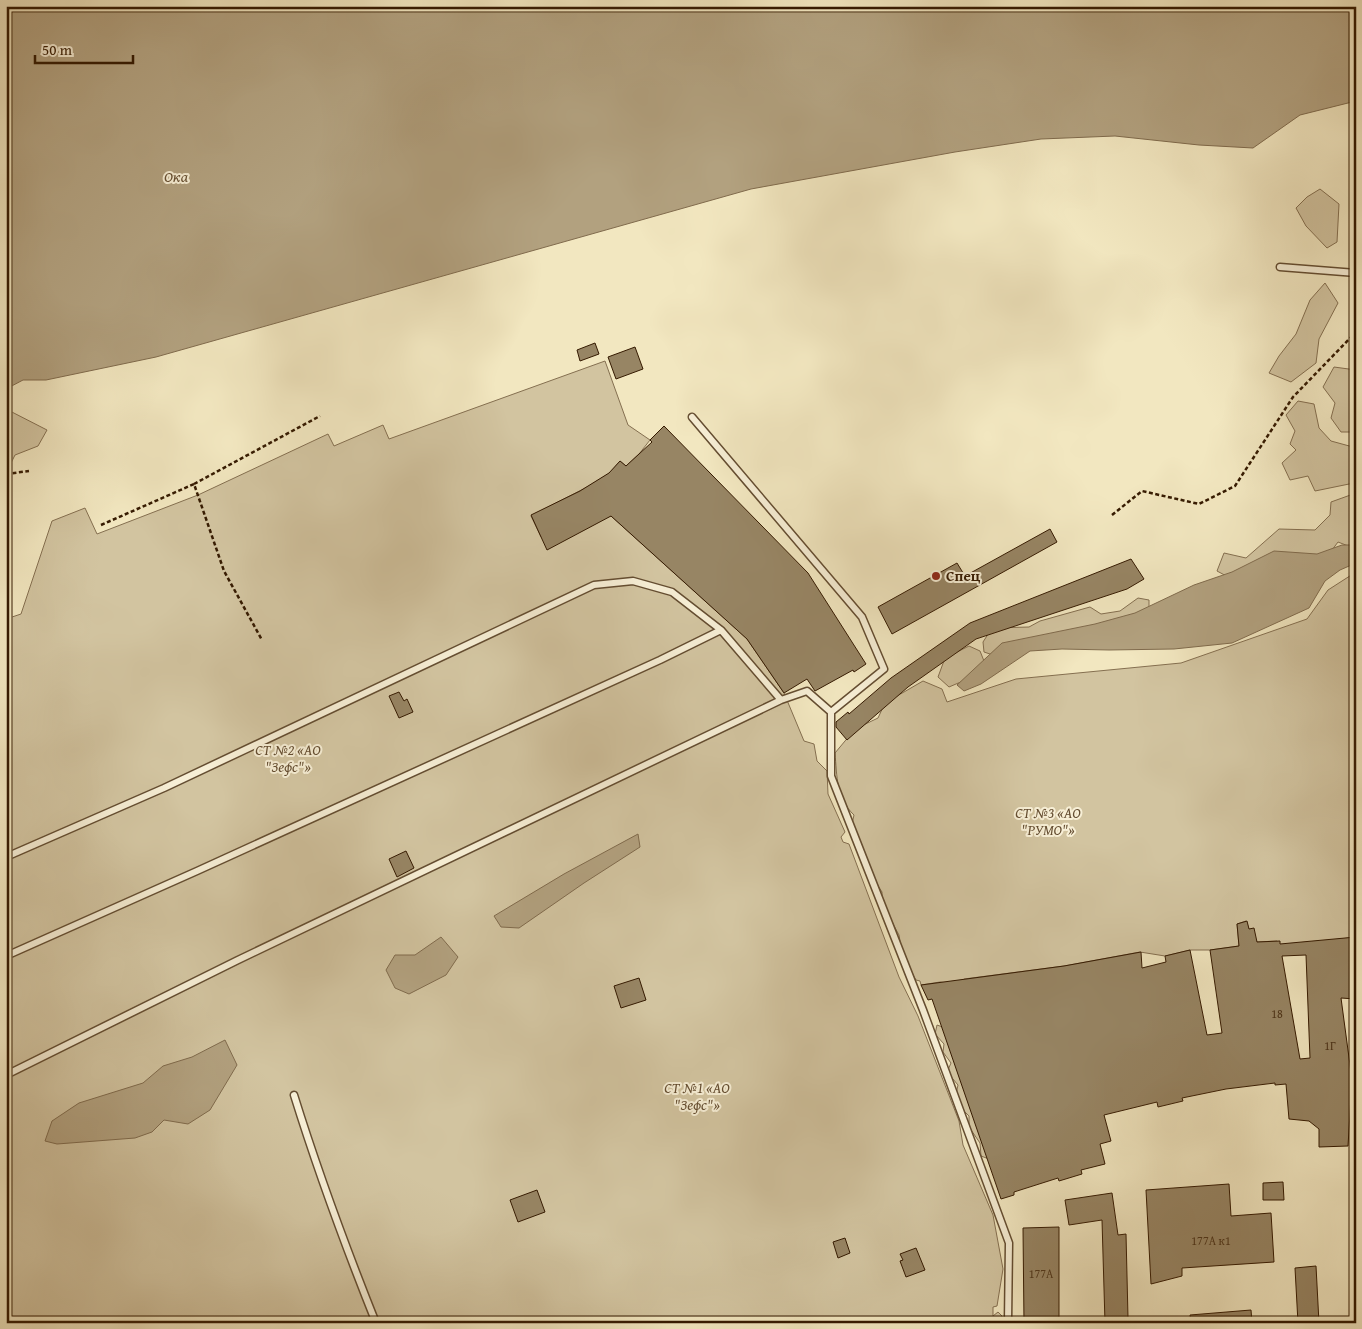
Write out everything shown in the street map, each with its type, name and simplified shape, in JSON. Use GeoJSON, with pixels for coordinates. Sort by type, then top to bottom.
{"type":"FeatureCollection","features":[{"type":"Feature","properties":{"kind":"lane"},"geometry":{"type":"LineString","coordinates":[[1280,267],[1356,273]]}},
{"type":"Feature","properties":{"kind":"lane"},"geometry":{"type":"LineString","coordinates":[[692,417],[862,617],[884,669],[831,712]]}},
{"type":"Feature","properties":{"kind":"lane"},"geometry":{"type":"LineString","coordinates":[[6,857],[164,788],[594,585],[633,582],[672,592],[721,630],[781,700]]}},
{"type":"Feature","properties":{"kind":"lane"},"geometry":{"type":"LineString","coordinates":[[6,956],[660,660],[721,630]]}},
{"type":"Feature","properties":{"kind":"lane"},"geometry":{"type":"LineString","coordinates":[[6,1076],[238,960],[781,700],[807,691],[831,712],[831,776],[926,1019],[1009,1243],[1008,1323]]}},
{"type":"Feature","properties":{"kind":"lane"},"geometry":{"type":"LineString","coordinates":[[294,1095],[345,1244],[376,1323]]}},
{"type":"Feature","properties":{"kind":"path"},"geometry":{"type":"LineString","coordinates":[[1112,515],[1142,491],[1199,504],[1235,486],[1293,397],[1356,332]]}},
{"type":"Feature","properties":{"kind":"path"},"geometry":{"type":"LineString","coordinates":[[101,525],[194,484],[320,416]]}},
{"type":"Feature","properties":{"kind":"path"},"geometry":{"type":"LineString","coordinates":[[6,474],[29,471]]}},
{"type":"Feature","properties":{"kind":"path"},"geometry":{"type":"LineString","coordinates":[[194,484],[224,571],[262,640]]}},
{"type":"Feature","properties":{"kind":"green space"},"geometry":{"type":"Polygon","coordinates":[[[1320,189],[1339,204],[1337,242],[1327,248],[1306,226],[1296,208],[1307,197],[1320,189]]]}},
{"type":"Feature","properties":{"kind":"green space"},"geometry":{"type":"Polygon","coordinates":[[[1325,283],[1338,303],[1319,339],[1316,363],[1291,382],[1269,373],[1296,334],[1310,300],[1325,283]]]}},
{"type":"Feature","properties":{"kind":"green space"},"geometry":{"type":"Polygon","coordinates":[[[605,361],[628,425],[650,440],[626,466],[620,461],[610,473],[589,486],[531,516],[541,537],[611,516],[747,639],[784,693],[804,741],[814,744],[817,761],[827,771],[828,794],[845,832],[841,837],[843,842],[849,844],[899,977],[918,1016],[959,1121],[963,1145],[993,1215],[1003,1269],[997,1306],[993,1307],[993,1316],[998,1312],[1002,1316],[1001,1323],[6,1323],[6,619],[21,614],[52,521],[85,508],[97,534],[198,495],[328,434],[334,446],[383,425],[389,439],[605,361]]]}},
{"type":"Feature","properties":{"kind":"green space"},"geometry":{"type":"Polygon","coordinates":[[[1334,367],[1356,370],[1356,435],[1354,432],[1341,432],[1331,418],[1335,403],[1323,387],[1334,367]]]}},
{"type":"Feature","properties":{"kind":"green space"},"geometry":{"type":"Polygon","coordinates":[[[1298,401],[1314,404],[1319,428],[1331,441],[1353,447],[1356,457],[1356,482],[1315,491],[1308,476],[1290,480],[1282,463],[1296,450],[1290,444],[1295,431],[1286,415],[1298,401]]]}},
{"type":"Feature","properties":{"kind":"green space"},"geometry":{"type":"Polygon","coordinates":[[[6,409],[47,430],[38,446],[15,455],[6,473],[6,409]]]}},
{"type":"Feature","properties":{"kind":"green space"},"geometry":{"type":"Polygon","coordinates":[[[1356,493],[1356,549],[1338,542],[1326,558],[1232,579],[1217,571],[1224,553],[1246,558],[1279,529],[1315,530],[1330,515],[1331,502],[1356,493]]]}},
{"type":"Feature","properties":{"kind":"green space","name":"СТ №3 «АО \"РУМО\"»"},"geometry":{"type":"Polygon","coordinates":[[[1356,572],[1356,937],[1279,947],[1277,941],[1257,942],[1246,921],[1237,924],[1239,946],[1210,950],[1190,950],[1165,956],[1140,952],[1064,966],[964,979],[961,984],[940,982],[921,985],[920,981],[916,980],[903,959],[899,935],[882,904],[882,892],[871,875],[852,824],[854,815],[844,801],[838,786],[835,753],[855,729],[878,718],[885,703],[923,681],[942,689],[947,702],[1016,679],[1181,663],[1307,619],[1328,590],[1356,572]]]}},
{"type":"Feature","properties":{"kind":"green space"},"geometry":{"type":"Polygon","coordinates":[[[1138,598],[1149,600],[1149,612],[999,657],[984,652],[983,642],[992,628],[1029,627],[1040,621],[1090,607],[1101,614],[1120,611],[1138,598]]]}},
{"type":"Feature","properties":{"kind":"green space"},"geometry":{"type":"Polygon","coordinates":[[[969,646],[980,651],[984,661],[970,678],[949,687],[938,677],[945,658],[969,646]]]}},
{"type":"Feature","properties":{"kind":"green space"},"geometry":{"type":"Polygon","coordinates":[[[937,1025],[951,1030],[989,1159],[981,1156],[980,1143],[969,1127],[969,1116],[963,1110],[956,1094],[958,1085],[947,1072],[951,1063],[943,1052],[944,1044],[935,1034],[937,1025]]]}},
{"type":"Feature","properties":{"kind":"water","name":"Ока"},"geometry":{"type":"Polygon","coordinates":[[[6,6],[1356,6],[1356,101],[1300,115],[1253,148],[1199,145],[1115,136],[1041,139],[955,152],[751,189],[156,357],[46,380],[23,380],[6,389],[6,6]]]}},
{"type":"Feature","properties":{"kind":"water"},"geometry":{"type":"Polygon","coordinates":[[[1342,545],[1356,545],[1356,563],[1340,570],[1325,581],[1309,608],[1232,643],[1174,649],[1062,649],[1030,651],[981,684],[964,691],[957,685],[1002,643],[1095,624],[1135,613],[1194,585],[1232,572],[1274,551],[1317,554],[1342,545]]]}},
{"type":"Feature","properties":{"kind":"water"},"geometry":{"type":"Polygon","coordinates":[[[638,834],[640,847],[519,928],[501,927],[494,916],[564,874],[638,834]]]}},
{"type":"Feature","properties":{"kind":"water"},"geometry":{"type":"Polygon","coordinates":[[[441,937],[458,957],[446,975],[409,994],[395,988],[386,970],[395,955],[415,955],[441,937]]]}},
{"type":"Feature","properties":{"kind":"water"},"geometry":{"type":"Polygon","coordinates":[[[225,1040],[237,1065],[210,1110],[188,1124],[164,1120],[152,1132],[135,1138],[57,1144],[45,1141],[52,1121],[79,1103],[143,1083],[163,1066],[192,1057],[225,1040]]]}},
{"type":"Feature","properties":{"kind":"building"},"geometry":{"type":"Polygon","coordinates":[[[595,343],[599,354],[580,361],[577,350],[595,343]]]}},
{"type":"Feature","properties":{"kind":"building"},"geometry":{"type":"Polygon","coordinates":[[[635,347],[643,369],[616,379],[608,357],[635,347]]]}},
{"type":"Feature","properties":{"kind":"building"},"geometry":{"type":"Polygon","coordinates":[[[664,426],[808,573],[866,664],[815,691],[807,679],[784,693],[747,639],[611,516],[547,550],[531,515],[580,491],[609,473],[620,461],[626,466],[652,442],[650,440],[664,426]]]}},
{"type":"Feature","properties":{"kind":"building"},"geometry":{"type":"Polygon","coordinates":[[[1050,529],[1057,542],[892,634],[878,607],[957,563],[965,576],[1050,529]]]}},
{"type":"Feature","properties":{"kind":"building"},"geometry":{"type":"Polygon","coordinates":[[[1131,559],[1144,579],[1127,589],[976,639],[908,687],[847,740],[836,727],[836,722],[848,712],[849,714],[891,678],[970,623],[1131,559]]]}},
{"type":"Feature","properties":{"kind":"building"},"geometry":{"type":"Polygon","coordinates":[[[399,692],[404,701],[407,699],[413,712],[399,718],[389,696],[399,692]]]}},
{"type":"Feature","properties":{"kind":"building"},"geometry":{"type":"Polygon","coordinates":[[[406,851],[414,868],[397,877],[389,859],[406,851]]]}},
{"type":"Feature","properties":{"kind":"building"},"geometry":{"type":"Polygon","coordinates":[[[1247,921],[1249,929],[1254,928],[1257,942],[1280,941],[1280,944],[1356,937],[1356,999],[1341,998],[1352,1080],[1348,1146],[1319,1147],[1319,1129],[1309,1121],[1289,1119],[1286,1084],[1275,1085],[1275,1083],[1226,1089],[1182,1098],[1183,1101],[1158,1107],[1157,1102],[1104,1115],[1111,1141],[1100,1144],[1105,1164],[1081,1170],[1082,1174],[1059,1181],[1058,1178],[1014,1192],[1014,1195],[1001,1199],[932,999],[928,1000],[921,985],[1064,966],[1141,952],[1142,968],[1166,962],[1165,956],[1190,950],[1207,1035],[1222,1033],[1210,950],[1239,946],[1237,924],[1247,921]],[[1306,955],[1282,956],[1300,1059],[1310,1058],[1306,955]]]}},
{"type":"Feature","properties":{"kind":"building"},"geometry":{"type":"Polygon","coordinates":[[[639,978],[646,1000],[621,1008],[614,986],[639,978]]]}},
{"type":"Feature","properties":{"kind":"building"},"geometry":{"type":"Polygon","coordinates":[[[1283,1182],[1284,1200],[1263,1200],[1263,1183],[1283,1182]]]}},
{"type":"Feature","properties":{"kind":"building"},"geometry":{"type":"Polygon","coordinates":[[[1229,1184],[1231,1216],[1271,1213],[1274,1262],[1182,1268],[1182,1276],[1151,1284],[1146,1190],[1229,1184]]]}},
{"type":"Feature","properties":{"kind":"building"},"geometry":{"type":"Polygon","coordinates":[[[537,1190],[545,1212],[518,1222],[510,1200],[537,1190]]]}},
{"type":"Feature","properties":{"kind":"building"},"geometry":{"type":"Polygon","coordinates":[[[1112,1193],[1118,1235],[1126,1234],[1128,1318],[1124,1318],[1124,1323],[1105,1323],[1102,1220],[1069,1225],[1065,1200],[1112,1193]]]}},
{"type":"Feature","properties":{"kind":"building"},"geometry":{"type":"Polygon","coordinates":[[[1059,1227],[1059,1323],[1024,1323],[1023,1228],[1059,1227]]]}},
{"type":"Feature","properties":{"kind":"building"},"geometry":{"type":"Polygon","coordinates":[[[845,1238],[850,1253],[838,1258],[833,1242],[845,1238]]]}},
{"type":"Feature","properties":{"kind":"building"},"geometry":{"type":"Polygon","coordinates":[[[916,1248],[925,1270],[906,1277],[900,1261],[903,1260],[900,1254],[916,1248]]]}},
{"type":"Feature","properties":{"kind":"building"},"geometry":{"type":"Polygon","coordinates":[[[1316,1266],[1319,1323],[1298,1323],[1295,1268],[1316,1266]]]}},
{"type":"Feature","properties":{"kind":"building"},"geometry":{"type":"Polygon","coordinates":[[[1251,1310],[1252,1323],[1191,1323],[1190,1315],[1251,1310]]]}},
{"type":"Feature","properties":{"kind":"place","name":"Спец"},"geometry":{"type":"Point","coordinates":[936,576]}},
{"type":"Feature","properties":{"kind":"park label","name":"СТ №2 «АО \"Зефс\"»"},"geometry":{"type":"Point","coordinates":[288,758]}},
{"type":"Feature","properties":{"kind":"park label","name":"СТ №1 «АО \"Зефс\"»"},"geometry":{"type":"Point","coordinates":[697,1096]}}]}
